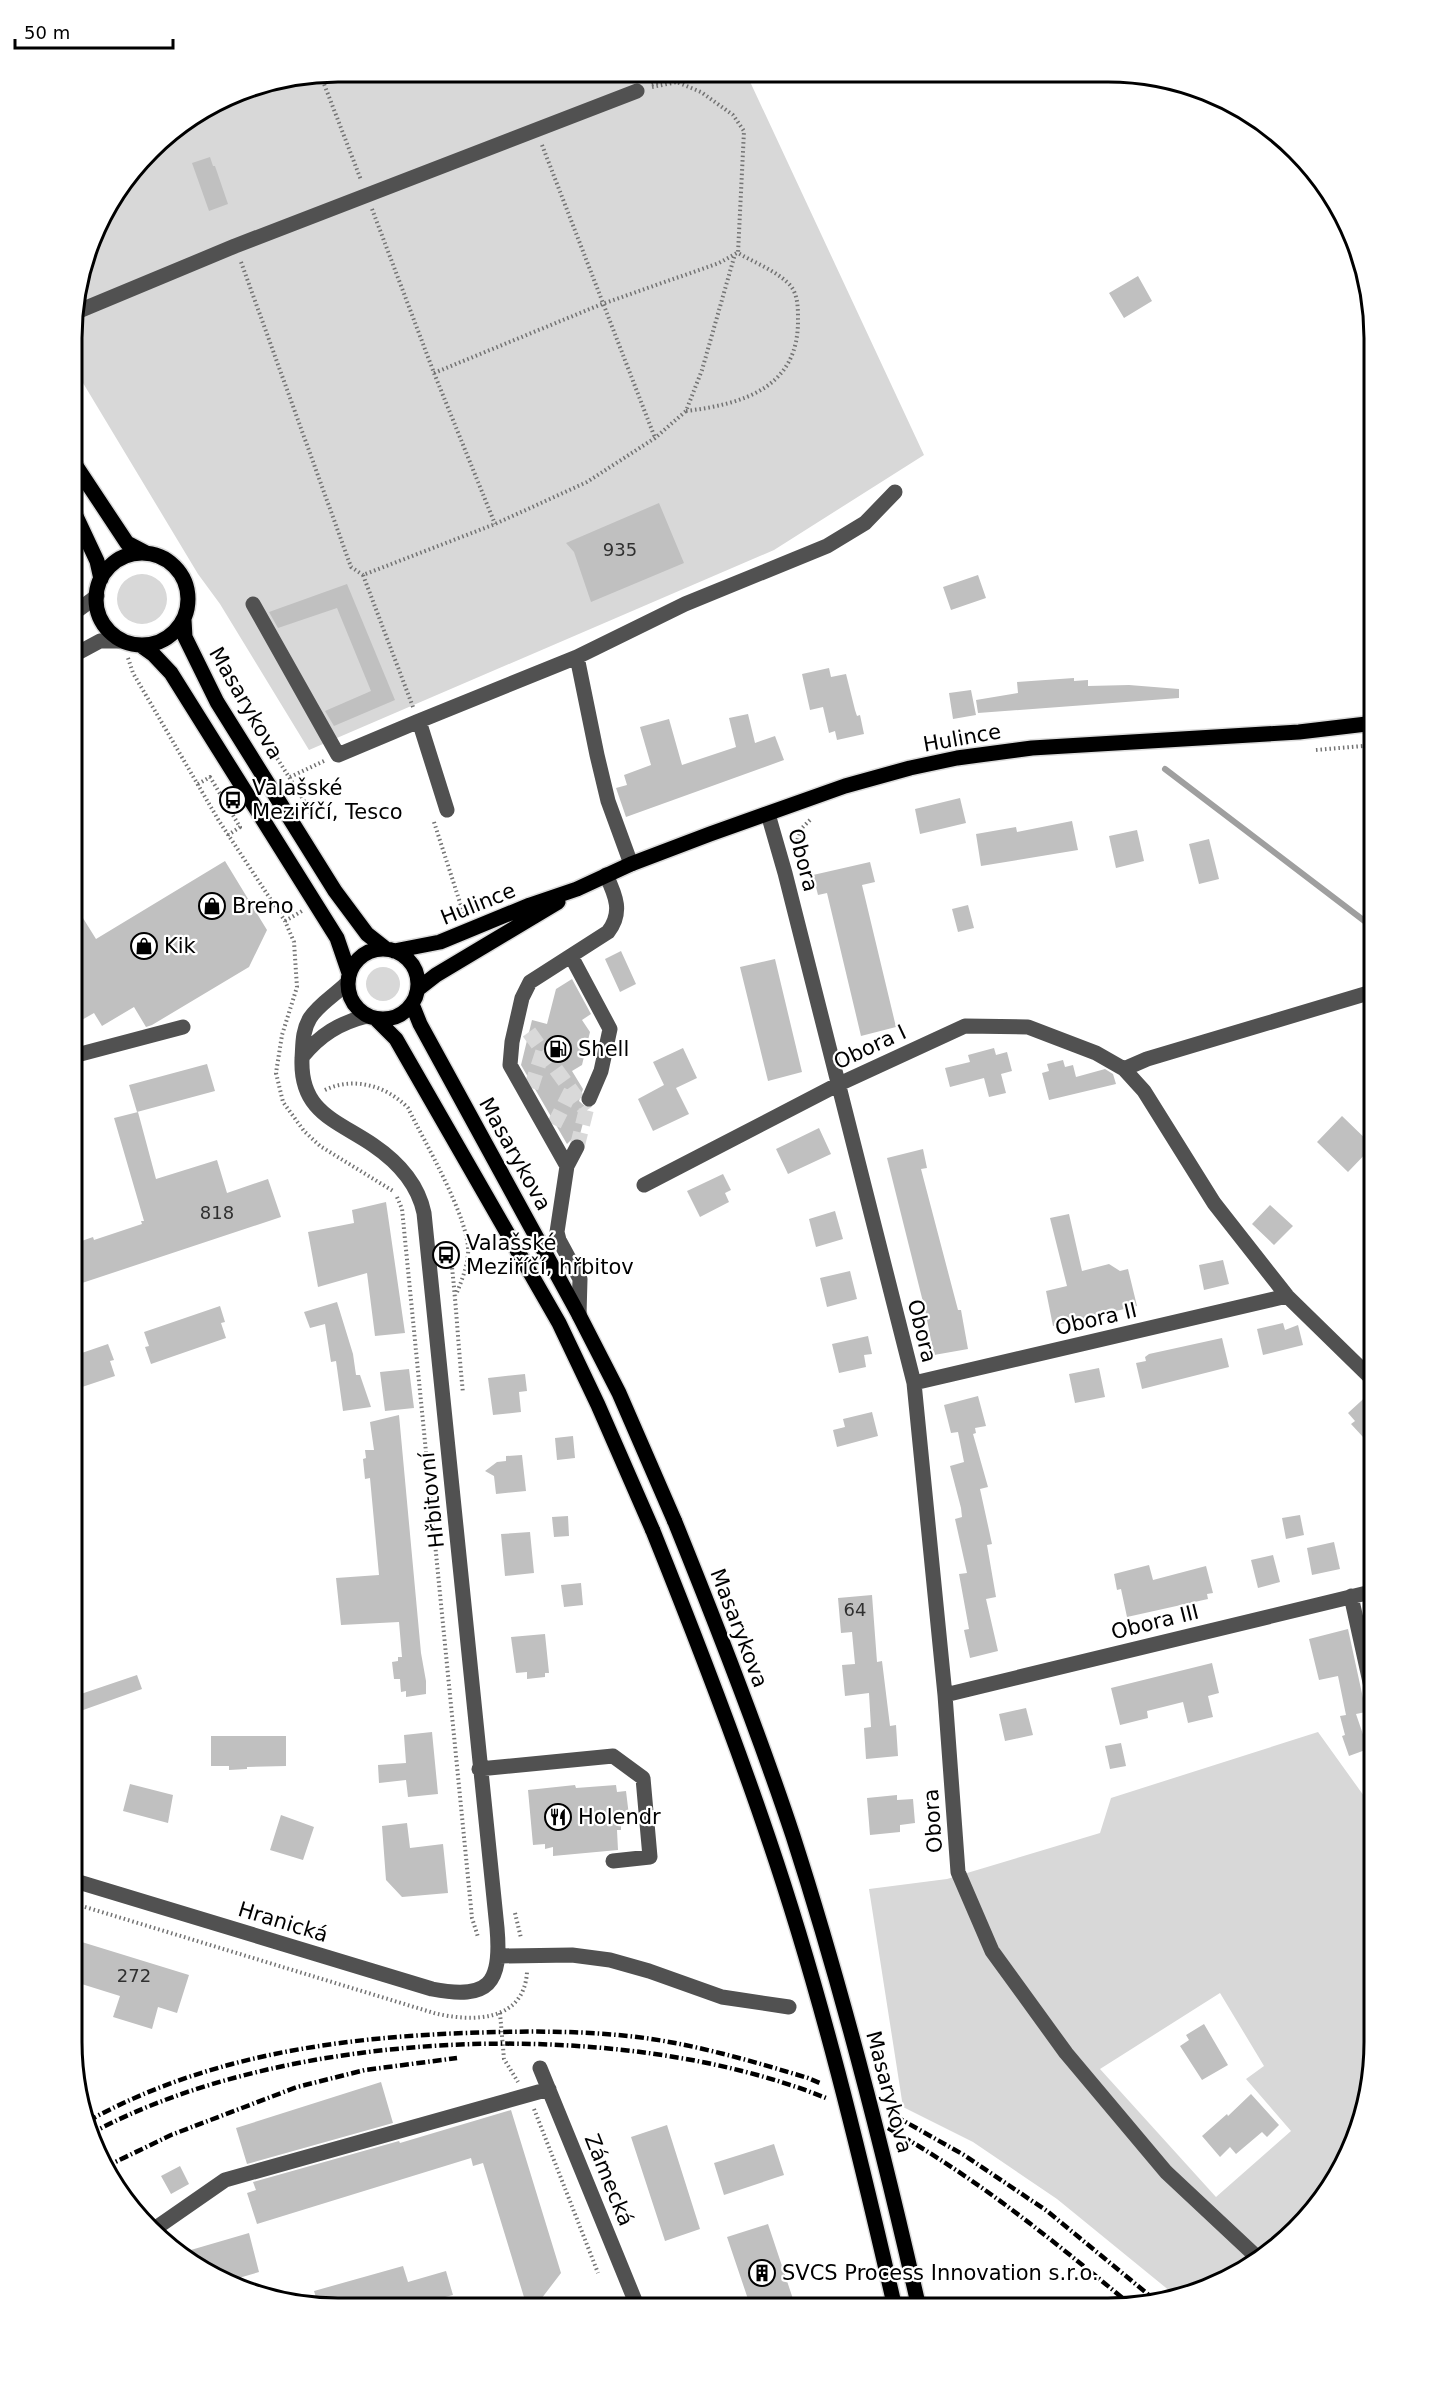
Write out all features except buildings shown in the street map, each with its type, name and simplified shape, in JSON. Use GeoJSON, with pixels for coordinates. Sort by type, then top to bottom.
{"type":"FeatureCollection","features":[{"type":"Feature","properties":{"kind":"main road","name":"Masarykova"},"geometry":{"type":"LineString","coordinates":[[82,475],[127,543],[171,563],[182,576],[189,602],[184,620],[185,637],[217,702],[335,891],[367,934],[390,950]]}},
{"type":"Feature","properties":{"kind":"main road"},"geometry":{"type":"LineString","coordinates":[[82,529],[97,561],[101,579]]}},
{"type":"Feature","properties":{"kind":"main road"},"geometry":{"type":"LineString","coordinates":[[146,553],[120,559],[106,571],[101,579],[97,596],[102,622],[122,640],[148,645],[166,639],[184,620]]}},
{"type":"Feature","properties":{"kind":"main road"},"geometry":{"type":"LineString","coordinates":[[140,645],[154,655],[171,673],[338,939],[352,1003],[372,1018],[396,1017],[412,1004],[418,989],[418,977],[413,966],[405,957],[390,950],[367,952],[353,965],[348,978]]}},
{"type":"Feature","properties":{"kind":"main road","name":"Hulince"},"geometry":{"type":"LineString","coordinates":[[418,989],[435,975],[577,889],[606,875],[845,786],[879,776],[969,756],[1077,744],[1299,732],[1364,725]]}},
{"type":"Feature","properties":{"kind":"main road","name":"Hulince"},"geometry":{"type":"LineString","coordinates":[[390,950],[440,942],[530,905],[577,889]]}},
{"type":"Feature","properties":{"kind":"main road","name":"Masarykova"},"geometry":{"type":"LineString","coordinates":[[412,1004],[420,1024],[579,1315],[619,1393],[675,1522],[737,1677],[792,1835],[832,1963],[885,2156],[917,2298]]}},
{"type":"Feature","properties":{"kind":"main road","name":"Masarykova"},"geometry":{"type":"LineString","coordinates":[[372,1018],[396,1039],[559,1323],[653,1531],[715,1686],[777,1863],[813,1981],[862,2162],[893,2298]]}},
{"type":"Feature","properties":{"kind":"street"},"geometry":{"type":"LineString","coordinates":[[85,309],[235,246],[637,91]]}},
{"type":"Feature","properties":{"kind":"street"},"geometry":{"type":"LineString","coordinates":[[253,604],[338,755],[577,657],[685,604],[827,546],[865,523],[895,492]]}},
{"type":"Feature","properties":{"kind":"street"},"geometry":{"type":"LineString","coordinates":[[82,607],[97,596]]}},
{"type":"Feature","properties":{"kind":"street"},"geometry":{"type":"LineString","coordinates":[[82,651],[100,641],[122,640]]}},
{"type":"Feature","properties":{"kind":"street"},"geometry":{"type":"LineString","coordinates":[[577,657],[608,801],[631,864]]}},
{"type":"Feature","properties":{"kind":"street"},"geometry":{"type":"LineString","coordinates":[[419,721],[447,810]]}},
{"type":"Feature","properties":{"kind":"street","name":"Obora"},"geometry":{"type":"LineString","coordinates":[[768,814],[786,873],[837,1085],[914,1383],[945,1695],[958,1872],[992,1951],[1066,2053],[1166,2172],[1253,2254]]}},
{"type":"Feature","properties":{"kind":"street"},"geometry":{"type":"LineString","coordinates":[[567,1166],[550,1127],[528,1089],[510,1065],[517,1017],[522,998],[530,982],[608,933],[613,926],[618,909],[606,875]]}},
{"type":"Feature","properties":{"kind":"street"},"geometry":{"type":"LineString","coordinates":[[571,956],[610,1029],[601,1071],[589,1099]]}},
{"type":"Feature","properties":{"kind":"street","name":"Hřbitovní"},"geometry":{"type":"LineString","coordinates":[[348,978],[311,1016],[304,1034],[302,1057],[304,1084],[316,1106],[341,1127],[388,1156],[409,1178],[421,1199],[429,1248],[499,1956]]}},
{"type":"Feature","properties":{"kind":"street"},"geometry":{"type":"LineString","coordinates":[[1124,1069],[1147,1059],[1364,995]]}},
{"type":"Feature","properties":{"kind":"street"},"geometry":{"type":"LineString","coordinates":[[517,1017],[529,1032]]}},
{"type":"Feature","properties":{"kind":"street"},"geometry":{"type":"LineString","coordinates":[[302,1057],[328,1031],[346,1022],[372,1018]]}},
{"type":"Feature","properties":{"kind":"street","name":"Obora I"},"geometry":{"type":"LineString","coordinates":[[644,1185],[837,1085],[965,1026],[1028,1027],[1096,1053],[1124,1069],[1144,1091],[1214,1203],[1287,1296],[1364,1371]]}},
{"type":"Feature","properties":{"kind":"street"},"geometry":{"type":"LineString","coordinates":[[82,1054],[183,1027]]}},
{"type":"Feature","properties":{"kind":"street"},"geometry":{"type":"LineString","coordinates":[[577,1147],[567,1166],[557,1232],[580,1280],[579,1315]]}},
{"type":"Feature","properties":{"kind":"street","name":"Obora II"},"geometry":{"type":"LineString","coordinates":[[914,1383],[1287,1296]]}},
{"type":"Feature","properties":{"kind":"street","name":"Obora III"},"geometry":{"type":"LineString","coordinates":[[945,1695],[1364,1593]]}},
{"type":"Feature","properties":{"kind":"street"},"geometry":{"type":"LineString","coordinates":[[1350,1596],[1364,1660]]}},
{"type":"Feature","properties":{"kind":"street"},"geometry":{"type":"LineString","coordinates":[[479,1769],[613,1756],[643,1778],[650,1857],[614,1861]]}},
{"type":"Feature","properties":{"kind":"street","name":"Hranická"},"geometry":{"type":"LineString","coordinates":[[82,1883],[432,1989],[458,1993],[475,1992],[483,1987],[494,1974],[499,1956]]}},
{"type":"Feature","properties":{"kind":"street"},"geometry":{"type":"LineString","coordinates":[[499,1956],[572,1955],[610,1960],[722,1997],[789,2007]]}},
{"type":"Feature","properties":{"kind":"street","name":"Zámecká"},"geometry":{"type":"LineString","coordinates":[[540,2068],[634,2298]]}},
{"type":"Feature","properties":{"kind":"street"},"geometry":{"type":"LineString","coordinates":[[160,2225],[225,2180],[549,2089]]}},
{"type":"Feature","properties":{"kind":"path"},"geometry":{"type":"LineString","coordinates":[[637,91],[659,82]]}},
{"type":"Feature","properties":{"kind":"path"},"geometry":{"type":"LineString","coordinates":[[363,574],[495,524],[587,482],[655,438],[686,411],[702,370],[736,254],[744,131],[733,115],[701,92],[677,82],[637,91]]}},
{"type":"Feature","properties":{"kind":"path"},"geometry":{"type":"LineString","coordinates":[[324,83],[434,373],[495,524]]}},
{"type":"Feature","properties":{"kind":"path"},"geometry":{"type":"LineString","coordinates":[[536,129],[655,438]]}},
{"type":"Feature","properties":{"kind":"path"},"geometry":{"type":"LineString","coordinates":[[235,246],[351,567],[363,574],[419,721]]}},
{"type":"Feature","properties":{"kind":"path"},"geometry":{"type":"LineString","coordinates":[[434,373],[602,304],[719,263],[736,254]]}},
{"type":"Feature","properties":{"kind":"path"},"geometry":{"type":"LineString","coordinates":[[686,411],[719,407],[754,394],[778,379],[790,360],[798,336],[798,303],[791,286],[771,270],[736,254]]}},
{"type":"Feature","properties":{"kind":"path"},"geometry":{"type":"LineString","coordinates":[[118,658],[128,658],[133,672],[198,784],[228,835],[285,921],[294,942],[297,987],[282,1035],[276,1073],[283,1102],[304,1131],[320,1146],[346,1164],[392,1189],[402,1209],[472,1918],[478,1941]]}},
{"type":"Feature","properties":{"kind":"path"},"geometry":{"type":"LineString","coordinates":[[1308,750],[1364,746]]}},
{"type":"Feature","properties":{"kind":"path"},"geometry":{"type":"LineString","coordinates":[[270,747],[310,810],[316,828]]}},
{"type":"Feature","properties":{"kind":"path"},"geometry":{"type":"LineString","coordinates":[[290,777],[338,755]]}},
{"type":"Feature","properties":{"kind":"path"},"geometry":{"type":"LineString","coordinates":[[198,784],[210,777],[240,827],[228,835]]}},
{"type":"Feature","properties":{"kind":"path"},"geometry":{"type":"LineString","coordinates":[[795,852],[801,830],[815,816]]}},
{"type":"Feature","properties":{"kind":"path"},"geometry":{"type":"LineString","coordinates":[[82,1906],[434,2013],[466,2019],[489,2017],[500,2013],[518,1998],[526,1983],[525,1955],[514,1904]]}},
{"type":"Feature","properties":{"kind":"path"},"geometry":{"type":"LineString","coordinates":[[500,2013],[504,2059],[537,2115],[598,2273]]}},
{"type":"Feature","properties":{"kind":"shaded area"},"geometry":{"type":"Polygon","coordinates":[[[750,82],[924,455],[774,550],[309,750],[220,604],[198,574],[82,381],[83,322],[87,289],[96,256],[109,225],[126,196],[146,170],[170,146],[196,126],[241,102],[289,87],[322,83],[750,82]]]}},
{"type":"Feature","properties":{"kind":"shaded area"},"geometry":{"type":"Polygon","coordinates":[[[137,574],[147,574],[160,581],[167,594],[167,604],[160,617],[147,624],[137,624],[128,620],[121,613],[117,604],[117,594],[121,585],[128,578],[137,574]]]}},
{"type":"Feature","properties":{"kind":"shaded area"},"geometry":{"type":"Polygon","coordinates":[[[383,967],[395,972],[400,984],[395,996],[383,1001],[371,996],[366,984],[371,972],[383,967]]]}},
{"type":"Feature","properties":{"kind":"shaded area"},"geometry":{"type":"Polygon","coordinates":[[[1318,1732],[1364,1796],[1364,2059],[1360,2092],[1351,2125],[1338,2156],[1321,2185],[1301,2211],[1277,2235],[1251,2255],[1222,2272],[1170,2291],[1057,2199],[973,2142],[903,2107],[869,1889],[947,1879],[1100,1833],[1111,1798],[1318,1732]],[[1220,1993],[1100,2069],[1216,2197],[1291,2131],[1246,2079],[1264,2066],[1220,1993]]]}},
{"type":"Feature","properties":{"kind":"waterway"},"geometry":{"type":"LineString","coordinates":[[1165,769],[1364,921]]}},
{"type":"Feature","properties":{"kind":"tunnel"},"geometry":{"type":"LineString","coordinates":[[529,1032],[586,1111]]}},
{"type":"Feature","properties":{"kind":"tunnel"},"geometry":{"type":"LineString","coordinates":[[531,1088],[543,1051]]}},
{"type":"Feature","properties":{"kind":"tunnel"},"geometry":{"type":"LineString","coordinates":[[554,1125],[571,1091]]}},
{"type":"Feature","properties":{"kind":"tunnel"},"geometry":{"type":"LineString","coordinates":[[577,1147],[588,1103]]}},
{"type":"Feature","properties":{"kind":"railway"},"geometry":{"type":"LineString","coordinates":[[94,2118],[132,2099],[177,2081],[223,2066],[270,2055],[366,2040],[464,2033],[577,2032],[645,2038],[728,2055],[822,2084]]}},
{"type":"Feature","properties":{"kind":"railway"},"geometry":{"type":"LineString","coordinates":[[98,2130],[169,2098],[259,2072],[355,2054],[455,2045],[555,2045],[652,2054],[744,2071],[826,2098]]}},
{"type":"Feature","properties":{"kind":"railway"},"geometry":{"type":"LineString","coordinates":[[113,2163],[171,2135],[297,2087],[365,2070],[457,2058]]}},
{"type":"Feature","properties":{"kind":"railway"},"geometry":{"type":"LineString","coordinates":[[895,2116],[964,2155],[1047,2211],[1149,2295]]}},
{"type":"Feature","properties":{"kind":"railway"},"geometry":{"type":"LineString","coordinates":[[888,2128],[983,2189],[1122,2298]]}},
{"type":"Feature","properties":{"kind":"place","name":"Valašské Meziříčí, Tesco"},"geometry":{"type":"Point","coordinates":[233,800]}},
{"type":"Feature","properties":{"kind":"place","name":"Breno"},"geometry":{"type":"Point","coordinates":[212,906]}},
{"type":"Feature","properties":{"kind":"place","name":"Kik"},"geometry":{"type":"Point","coordinates":[144,946]}},
{"type":"Feature","properties":{"kind":"place","name":"Shell"},"geometry":{"type":"Point","coordinates":[558,1049]}},
{"type":"Feature","properties":{"kind":"place","name":"Valašské Meziříčí, hřbitov"},"geometry":{"type":"Point","coordinates":[446,1255]}},
{"type":"Feature","properties":{"kind":"place","name":"Holendr"},"geometry":{"type":"Point","coordinates":[558,1817]}},
{"type":"Feature","properties":{"kind":"place","name":"SVCS Process Innovation s.r.o."},"geometry":{"type":"Point","coordinates":[762,2273]}}]}
